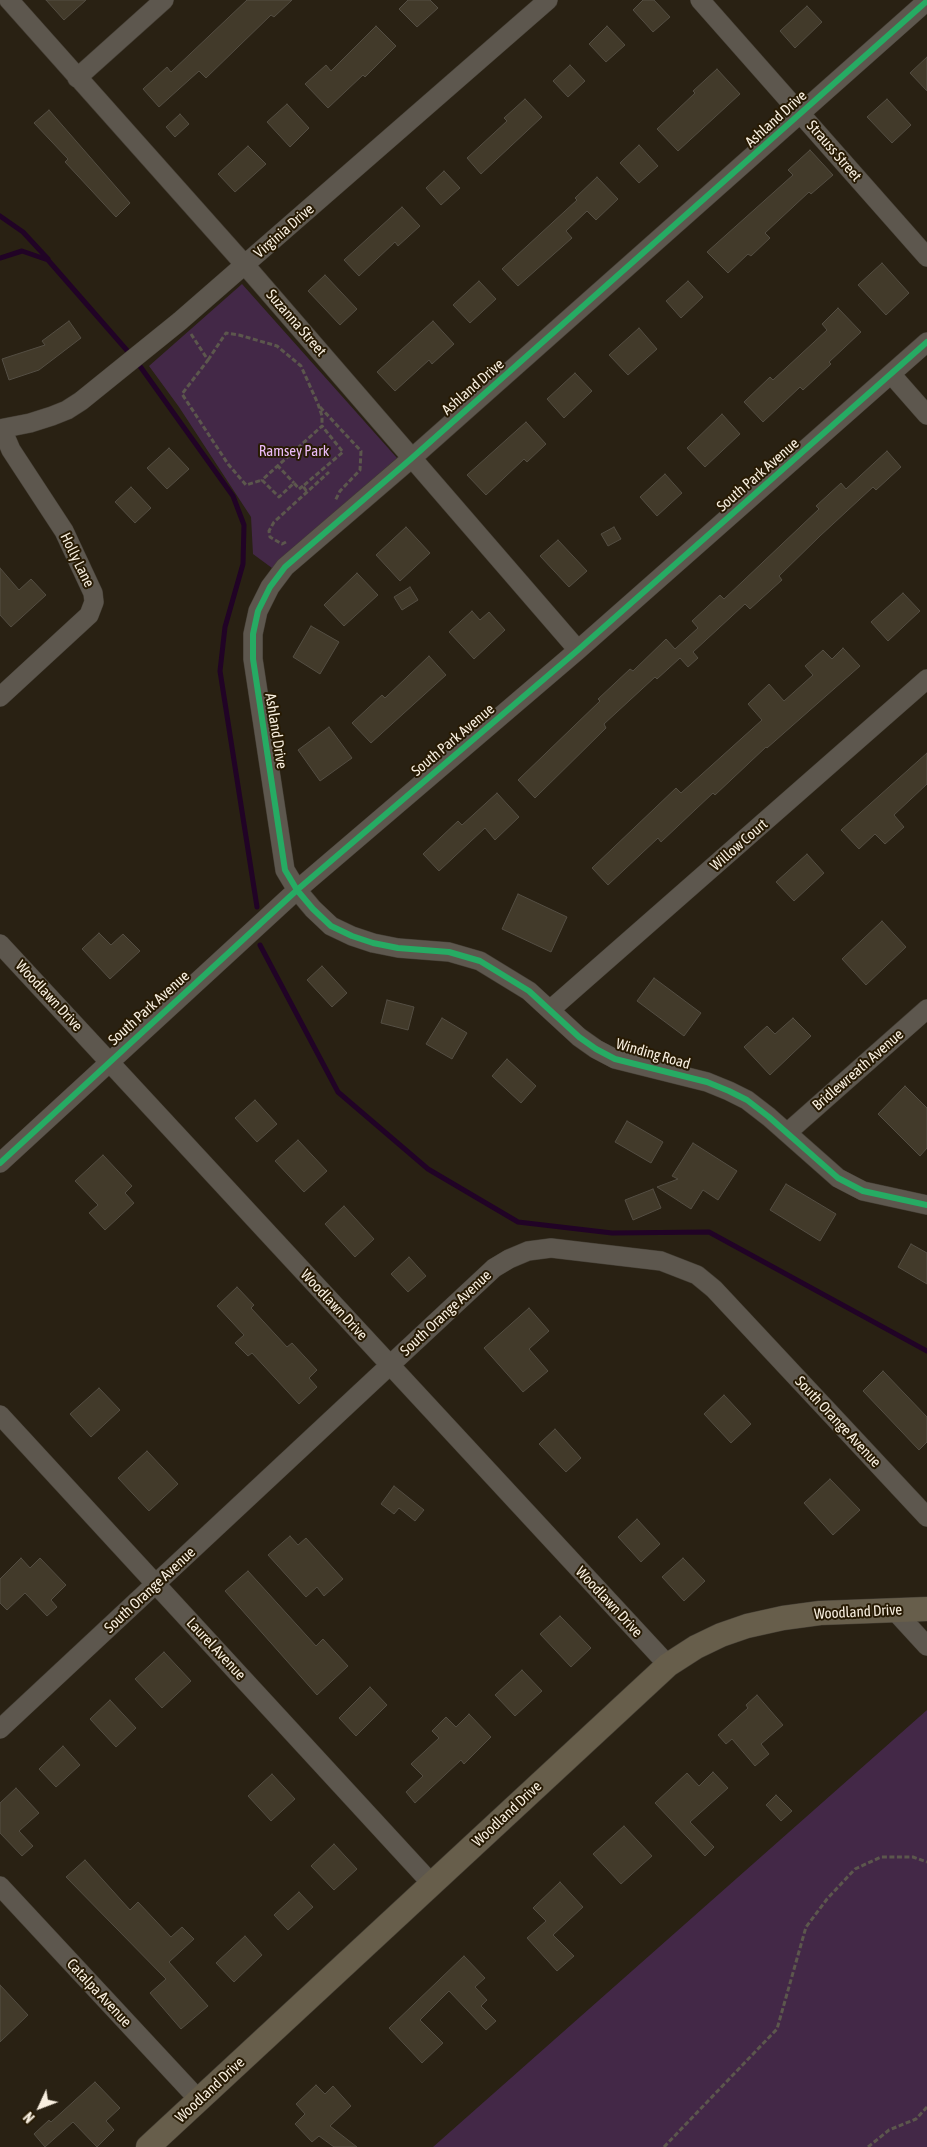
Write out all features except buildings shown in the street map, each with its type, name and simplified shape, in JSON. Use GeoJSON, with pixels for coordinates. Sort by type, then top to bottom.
{"type":"FeatureCollection","features":[{"type":"Feature","properties":{"kind":"main road","name":"Woodland Drive"},"geometry":{"type":"LineString","coordinates":[[148,2147],[668,1665],[696,1647],[746,1626],[783,1618],[820,1613],[927,1609]]}},
{"type":"Feature","properties":{"kind":"street","name":"Suzanna Street"},"geometry":{"type":"LineString","coordinates":[[9,0],[245,265],[578,650]]}},
{"type":"Feature","properties":{"kind":"street"},"geometry":{"type":"LineString","coordinates":[[77,78],[164,0]]}},
{"type":"Feature","properties":{"kind":"street","name":"Virginia Drive"},"geometry":{"type":"LineString","coordinates":[[1,429],[30,423],[67,410],[122,368],[245,265],[548,0]]}},
{"type":"Feature","properties":{"kind":"street","name":"Strauss Street"},"geometry":{"type":"LineString","coordinates":[[700,0],[927,257]]}},
{"type":"Feature","properties":{"kind":"street","name":"Ashland Drive"},"geometry":{"type":"LineString","coordinates":[[297,890],[285,870],[253,659],[253,634],[258,610],[270,587],[285,567],[412,458],[927,1]]}},
{"type":"Feature","properties":{"kind":"street","name":"South Park Avenue"},"geometry":{"type":"LineString","coordinates":[[0,1163],[297,890],[578,650],[927,342]]}},
{"type":"Feature","properties":{"kind":"street"},"geometry":{"type":"LineString","coordinates":[[891,374],[927,415]]}},
{"type":"Feature","properties":{"kind":"street","name":"Holly Lane"},"geometry":{"type":"LineString","coordinates":[[0,697],[89,615],[94,602],[93,593],[64,531],[11,450],[1,429]]}},
{"type":"Feature","properties":{"kind":"street","name":"Willow Court"},"geometry":{"type":"LineString","coordinates":[[550,1010],[927,679]]}},
{"type":"Feature","properties":{"kind":"street","name":"Winding Road"},"geometry":{"type":"LineString","coordinates":[[297,890],[331,926],[352,936],[398,948],[449,952],[480,961],[529,991],[579,1037],[602,1052],[615,1059],[691,1078],[729,1090],[747,1100],[788,1132],[838,1178],[863,1191],[927,1205]]}},
{"type":"Feature","properties":{"kind":"street","name":"Woodlawn Drive"},"geometry":{"type":"LineString","coordinates":[[0,944],[668,1665]]}},
{"type":"Feature","properties":{"kind":"street","name":"Bridlewreath Avenue"},"geometry":{"type":"LineString","coordinates":[[788,1132],[927,1009]]}},
{"type":"Feature","properties":{"kind":"street","name":"South Orange Avenue"},"geometry":{"type":"LineString","coordinates":[[0,1729],[494,1268],[515,1256],[528,1252],[551,1248],[662,1261],[698,1275],[714,1289],[927,1517]]}},
{"type":"Feature","properties":{"kind":"street","name":"Laurel Avenue"},"geometry":{"type":"LineString","coordinates":[[0,1415],[432,1884]]}},
{"type":"Feature","properties":{"kind":"street"},"geometry":{"type":"LineString","coordinates":[[894,1610],[927,1646]]}},
{"type":"Feature","properties":{"kind":"street","name":"Catalpa Avenue"},"geometry":{"type":"LineString","coordinates":[[0,1886],[199,2100]]}},
{"type":"Feature","properties":{"kind":"path"},"geometry":{"type":"LineString","coordinates":[[180,321],[208,360]]}},
{"type":"Feature","properties":{"kind":"path"},"geometry":{"type":"LineString","coordinates":[[277,466],[299,489],[343,452],[322,426],[322,416],[318,404],[301,366],[277,346],[226,333],[182,394],[228,464],[246,485],[262,480],[277,466],[322,426]]}},
{"type":"Feature","properties":{"kind":"path"},"geometry":{"type":"LineString","coordinates":[[318,404],[361,451],[360,470],[340,491],[335,502],[346,515]]}},
{"type":"Feature","properties":{"kind":"path"},"geometry":{"type":"LineString","coordinates":[[289,540],[282,544],[270,537],[269,531],[274,522],[329,472]]}},
{"type":"Feature","properties":{"kind":"path"},"geometry":{"type":"LineString","coordinates":[[262,480],[279,497],[294,483]]}},
{"type":"Feature","properties":{"kind":"path"},"geometry":{"type":"LineString","coordinates":[[303,486],[308,492]]}},
{"type":"Feature","properties":{"kind":"path"},"geometry":{"type":"LineString","coordinates":[[664,2147],[777,2029],[806,1927],[855,1869],[881,1857],[913,1857],[927,1862]]}},
{"type":"Feature","properties":{"kind":"path"},"geometry":{"type":"LineString","coordinates":[[868,2147],[889,2130],[916,2119],[927,2107]]}},
{"type":"Feature","properties":{"kind":"green space","name":"Ramsey Park"},"geometry":{"type":"Polygon","coordinates":[[[242,284],[397,458],[272,568],[253,554],[251,517],[179,407],[149,366],[242,284]]]}},
{"type":"Feature","properties":{"kind":"green space"},"geometry":{"type":"Polygon","coordinates":[[[927,1710],[927,2147],[433,2147],[927,1710]]]}},
{"type":"Feature","properties":{"kind":"waterway"},"geometry":{"type":"LineString","coordinates":[[0,216],[23,232],[48,259]]}},
{"type":"Feature","properties":{"kind":"waterway"},"geometry":{"type":"LineString","coordinates":[[0,258],[22,251],[48,260],[131,355]]}},
{"type":"Feature","properties":{"kind":"waterway"},"geometry":{"type":"LineString","coordinates":[[137,362],[233,496],[244,525],[243,564],[225,627],[220,671],[257,907]]}},
{"type":"Feature","properties":{"kind":"waterway"},"geometry":{"type":"LineString","coordinates":[[260,945],[338,1092],[428,1169],[518,1222],[612,1233],[709,1232],[927,1351]]}},
{"type":"Feature","properties":{"kind":"cycle path"},"geometry":{"type":"LineString","coordinates":[[927,1],[412,458],[285,567],[270,587],[258,611],[253,634],[253,659],[285,870],[297,890],[331,926],[373,943],[398,948],[449,952],[480,961],[529,991],[579,1037],[596,1049],[615,1059],[707,1082],[729,1091],[747,1100],[769,1117],[838,1178],[863,1191],[927,1205]]}},
{"type":"Feature","properties":{"kind":"cycle path"},"geometry":{"type":"LineString","coordinates":[[0,1163],[297,890],[578,650],[927,342]]}}]}
